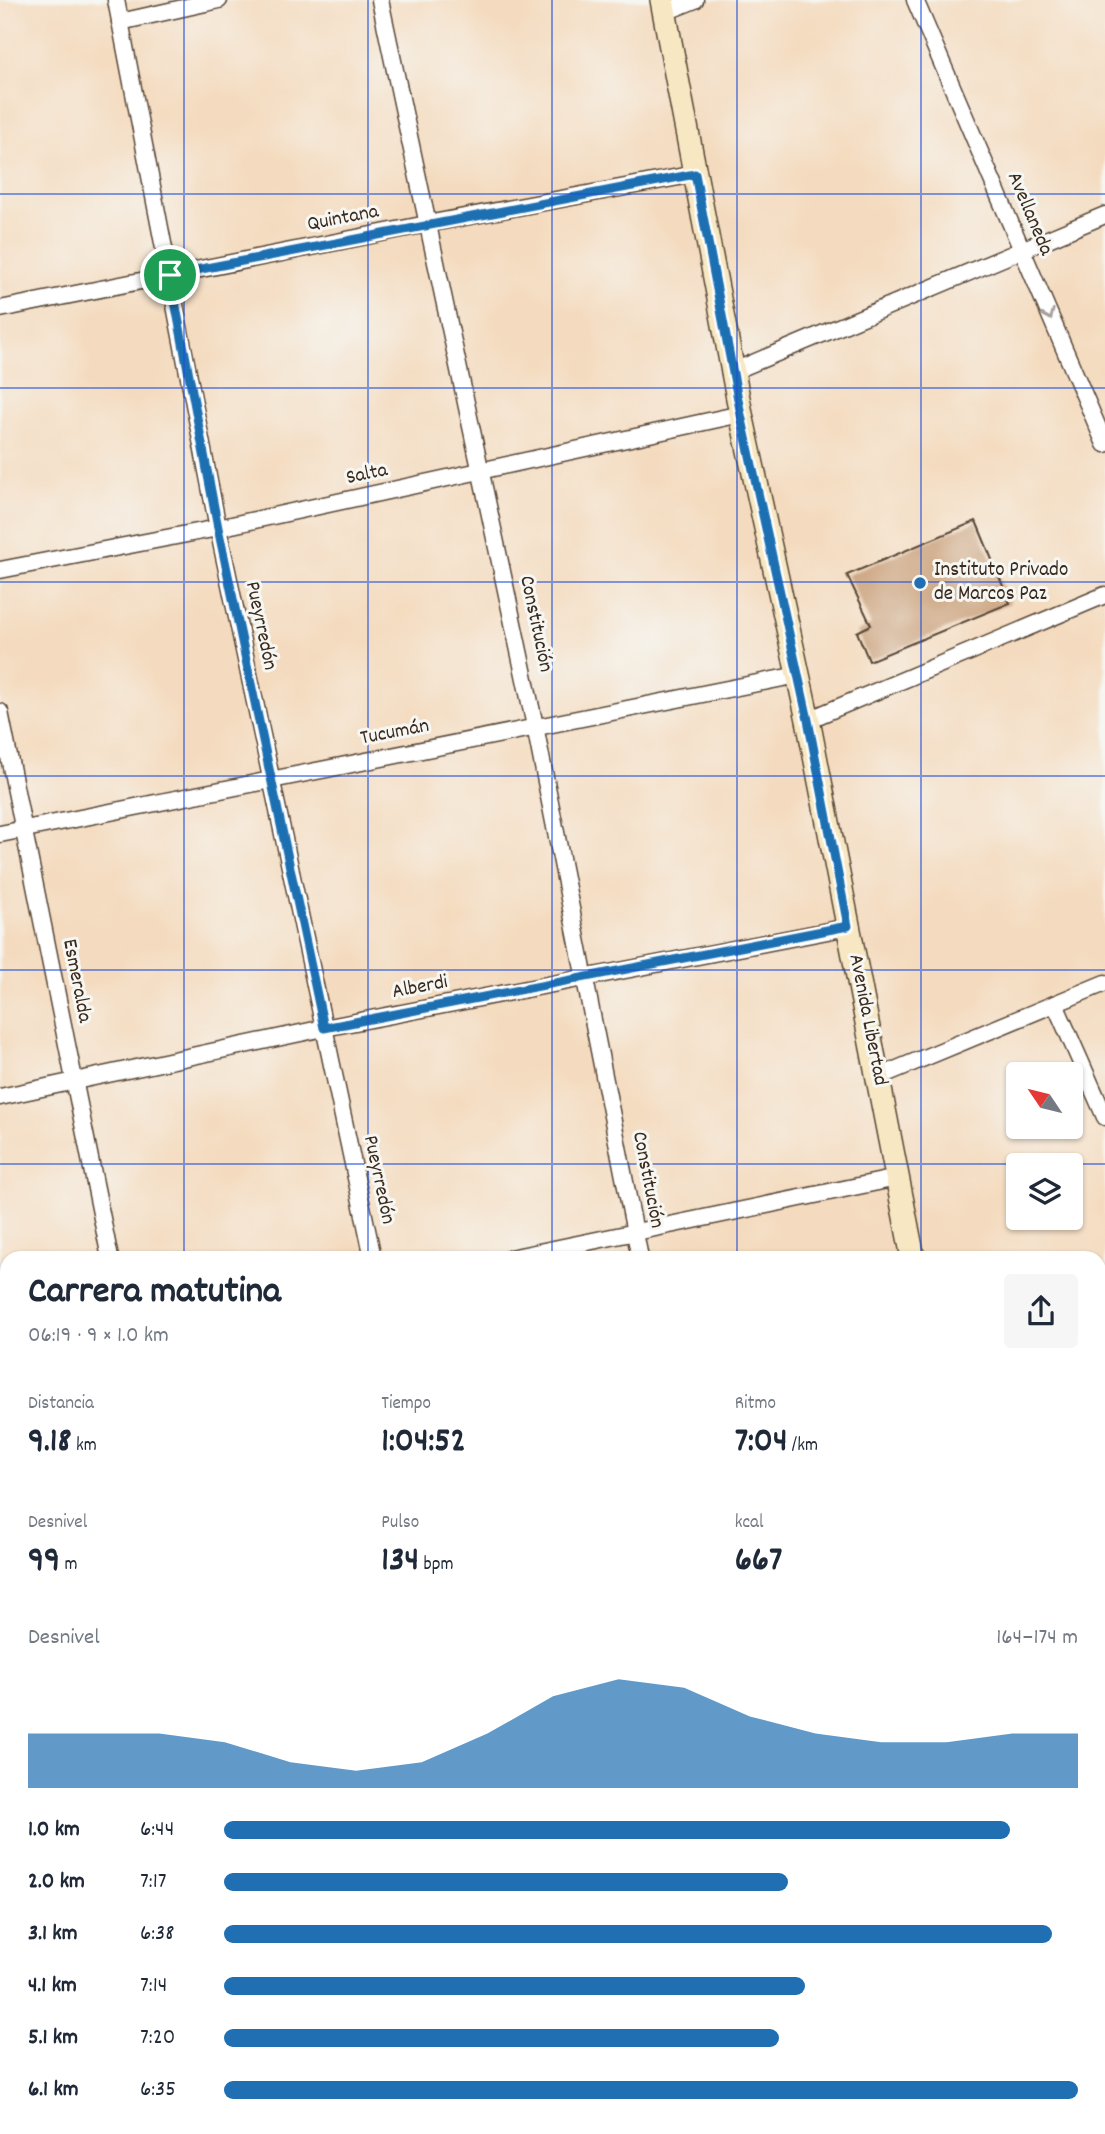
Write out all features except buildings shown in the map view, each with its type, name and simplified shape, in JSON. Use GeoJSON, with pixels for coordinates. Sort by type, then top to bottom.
{"type":"FeatureCollection","features":[{"type":"Feature","properties":{"kind":"main road","name":"Avenida Libertad"},"geometry":{"type":"LineString","coordinates":[[663,6],[741,415],[808,720],[912,1251]]}},
{"type":"Feature","properties":{"kind":"street","name":"Pueyrredón"},"geometry":{"type":"LineString","coordinates":[[116,0],[218,528],[372,1251]]}},
{"type":"Feature","properties":{"kind":"street"},"geometry":{"type":"LineString","coordinates":[[120,22],[219,0]]}},
{"type":"Feature","properties":{"kind":"street","name":"Constitución"},"geometry":{"type":"LineString","coordinates":[[380,0],[534,726],[639,1251]]}},
{"type":"Feature","properties":{"kind":"street"},"geometry":{"type":"LineString","coordinates":[[663,6],[695,0]]}},
{"type":"Feature","properties":{"kind":"street","name":"Avellaneda"},"geometry":{"type":"LineString","coordinates":[[915,0],[1105,444]]}},
{"type":"Feature","properties":{"kind":"street","name":"Quintana"},"geometry":{"type":"LineString","coordinates":[[0,309],[695,174]]}},
{"type":"Feature","properties":{"kind":"street"},"geometry":{"type":"LineString","coordinates":[[734,371],[1105,215]]}},
{"type":"Feature","properties":{"kind":"street","name":"Salta"},"geometry":{"type":"LineString","coordinates":[[0,570],[218,528],[741,415]]}},
{"type":"Feature","properties":{"kind":"street"},"geometry":{"type":"LineString","coordinates":[[808,720],[1105,595]]}},
{"type":"Feature","properties":{"kind":"street","name":"Tucumán"},"geometry":{"type":"LineString","coordinates":[[0,834],[798,675]]}},
{"type":"Feature","properties":{"kind":"street","name":"Esmeralda"},"geometry":{"type":"LineString","coordinates":[[0,712],[109,1251]]}},
{"type":"Feature","properties":{"kind":"street","name":"Alberdi"},"geometry":{"type":"LineString","coordinates":[[0,1097],[324,1028],[848,926]]}},
{"type":"Feature","properties":{"kind":"street"},"geometry":{"type":"LineString","coordinates":[[878,1077],[1105,983]]}},
{"type":"Feature","properties":{"kind":"street"},"geometry":{"type":"LineString","coordinates":[[1055,1004],[1105,1116]]}},
{"type":"Feature","properties":{"kind":"street"},"geometry":{"type":"LineString","coordinates":[[545,1251],[897,1178]]}},
{"type":"Feature","properties":{"kind":"place","name":"Instituto Privado de Marcos Paz"},"geometry":{"type":"Point","coordinates":[920,583]}},
{"type":"Feature","properties":{"kind":"route"},"geometry":{"type":"LineString","coordinates":[[695,174],[741,415],[808,720],[848,926],[324,1028],[218,528],[170,275],[695,174]]}}]}
